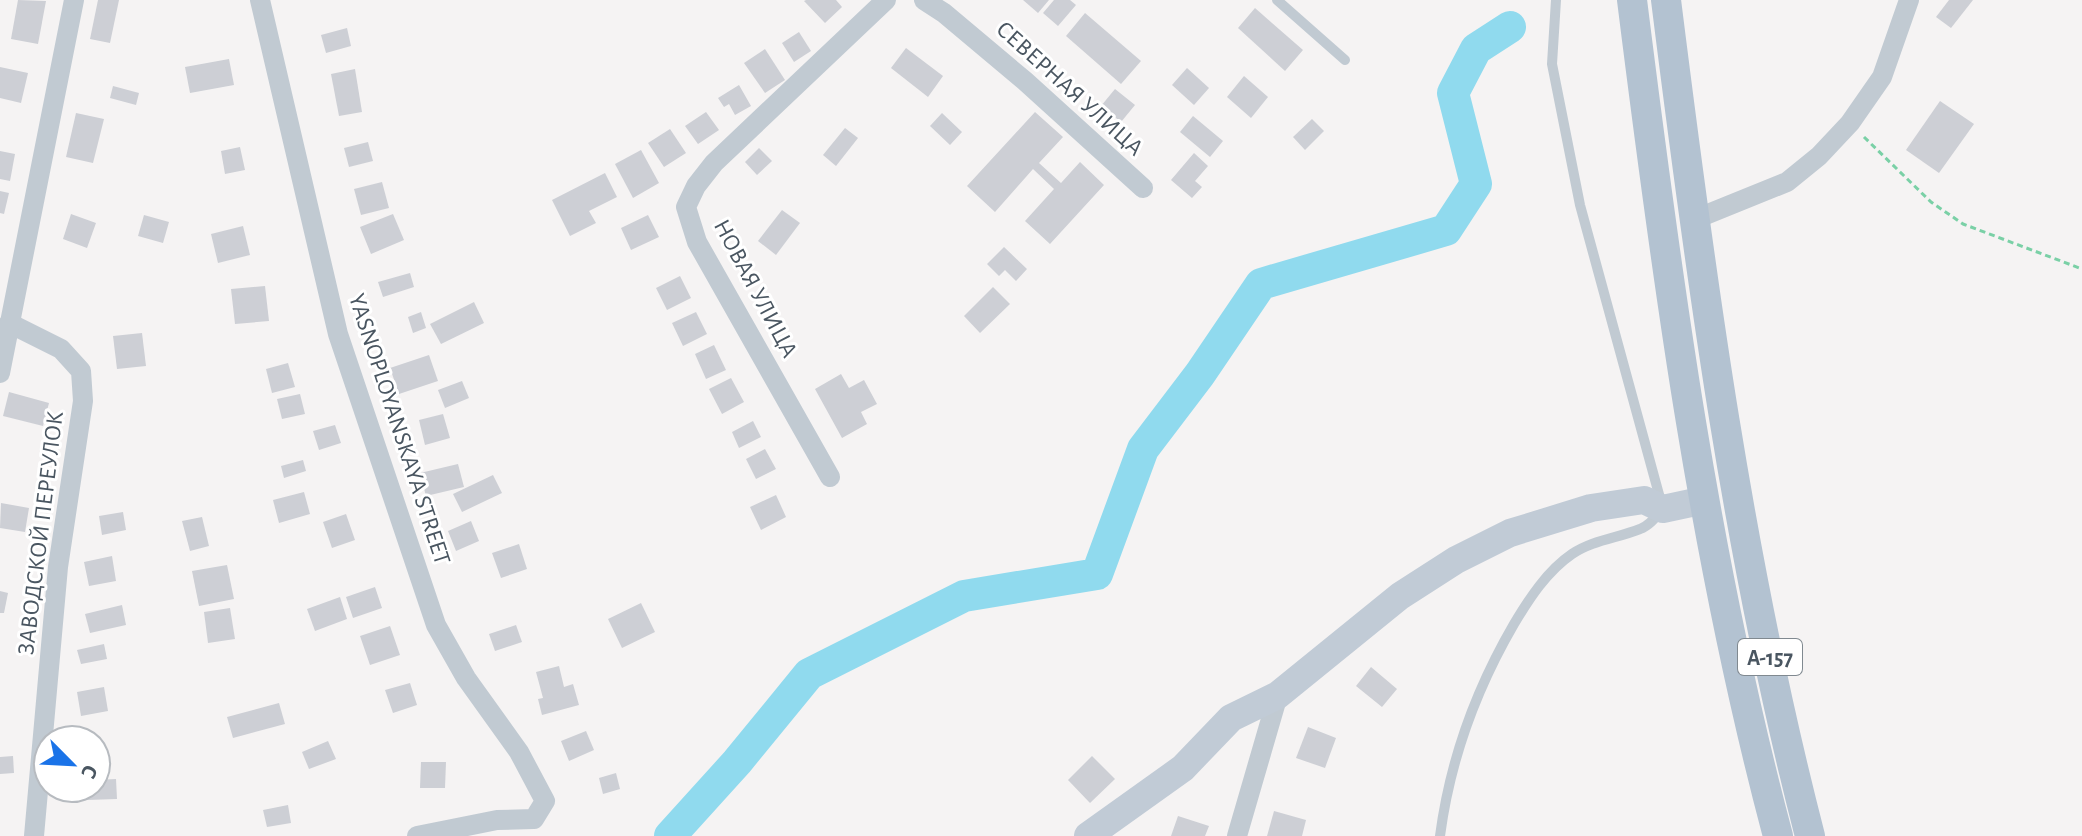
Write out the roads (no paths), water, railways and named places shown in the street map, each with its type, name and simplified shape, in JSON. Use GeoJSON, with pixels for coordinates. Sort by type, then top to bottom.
{"type":"FeatureCollection","features":[{"type":"Feature","properties":{"kind":"main road","name":"А-157"},"geometry":{"type":"LineString","coordinates":[[1632,0],[1660,225],[1705,500],[1745,698],[1778,836]]}},
{"type":"Feature","properties":{"kind":"main road","name":"А-157"},"geometry":{"type":"LineString","coordinates":[[1666,0],[1708,324],[1776,688],[1810,836]]}},
{"type":"Feature","properties":{"kind":"street"},"geometry":{"type":"LineString","coordinates":[[0,373],[74,0]]}},
{"type":"Feature","properties":{"kind":"street","name":"YASNOPLOYANSKAYA STREET"},"geometry":{"type":"LineString","coordinates":[[260,0],[338,334],[436,625],[466,678],[519,752],[545,801],[534,819],[497,820],[417,836]]}},
{"type":"Feature","properties":{"kind":"street","name":"НОВАЯ УЛИЦА"},"geometry":{"type":"LineString","coordinates":[[830,477],[697,242],[686,207],[696,186],[714,163],[886,0]]}},
{"type":"Feature","properties":{"kind":"street","name":"СЕВЕРНАЯ УЛИЦА"},"geometry":{"type":"LineString","coordinates":[[924,0],[1025,81],[1143,188]]}},
{"type":"Feature","properties":{"kind":"street"},"geometry":{"type":"LineString","coordinates":[[1693,220],[1787,182],[1819,156],[1850,123],[1882,77],[1909,0]]}},
{"type":"Feature","properties":{"kind":"street","name":"ЗАВОДСКОЙ ПЕРЕУЛОК"},"geometry":{"type":"LineString","coordinates":[[9,323],[61,349],[81,371],[83,401],[58,567],[34,836]]}},
{"type":"Feature","properties":{"kind":"street"},"geometry":{"type":"LineString","coordinates":[[1088,836],[1183,768],[1231,718],[1278,695],[1400,596],[1456,560],[1510,533],[1591,508],[1644,500],[1663,509],[1705,500]]}},
{"type":"Feature","properties":{"kind":"street"},"geometry":{"type":"LineString","coordinates":[[1237,836],[1278,695]]}},
{"type":"Feature","properties":{"kind":"lane"},"geometry":{"type":"LineString","coordinates":[[1277,0],[1345,60]]}},
{"type":"Feature","properties":{"kind":"lane"},"geometry":{"type":"LineString","coordinates":[[1440,836],[1460,740],[1480,688],[1500,648],[1543,580],[1572,553],[1611,536],[1643,529],[1663,509],[1580,205],[1552,64],[1556,0]]}},
{"type":"Feature","properties":{"kind":"waterway"},"geometry":{"type":"LineString","coordinates":[[670,836],[737,762],[809,674],[964,596],[1097,574],[1143,449],[1200,374],[1261,284],[1446,230],[1476,184],[1453,93],[1476,49],[1510,27]]}}]}
